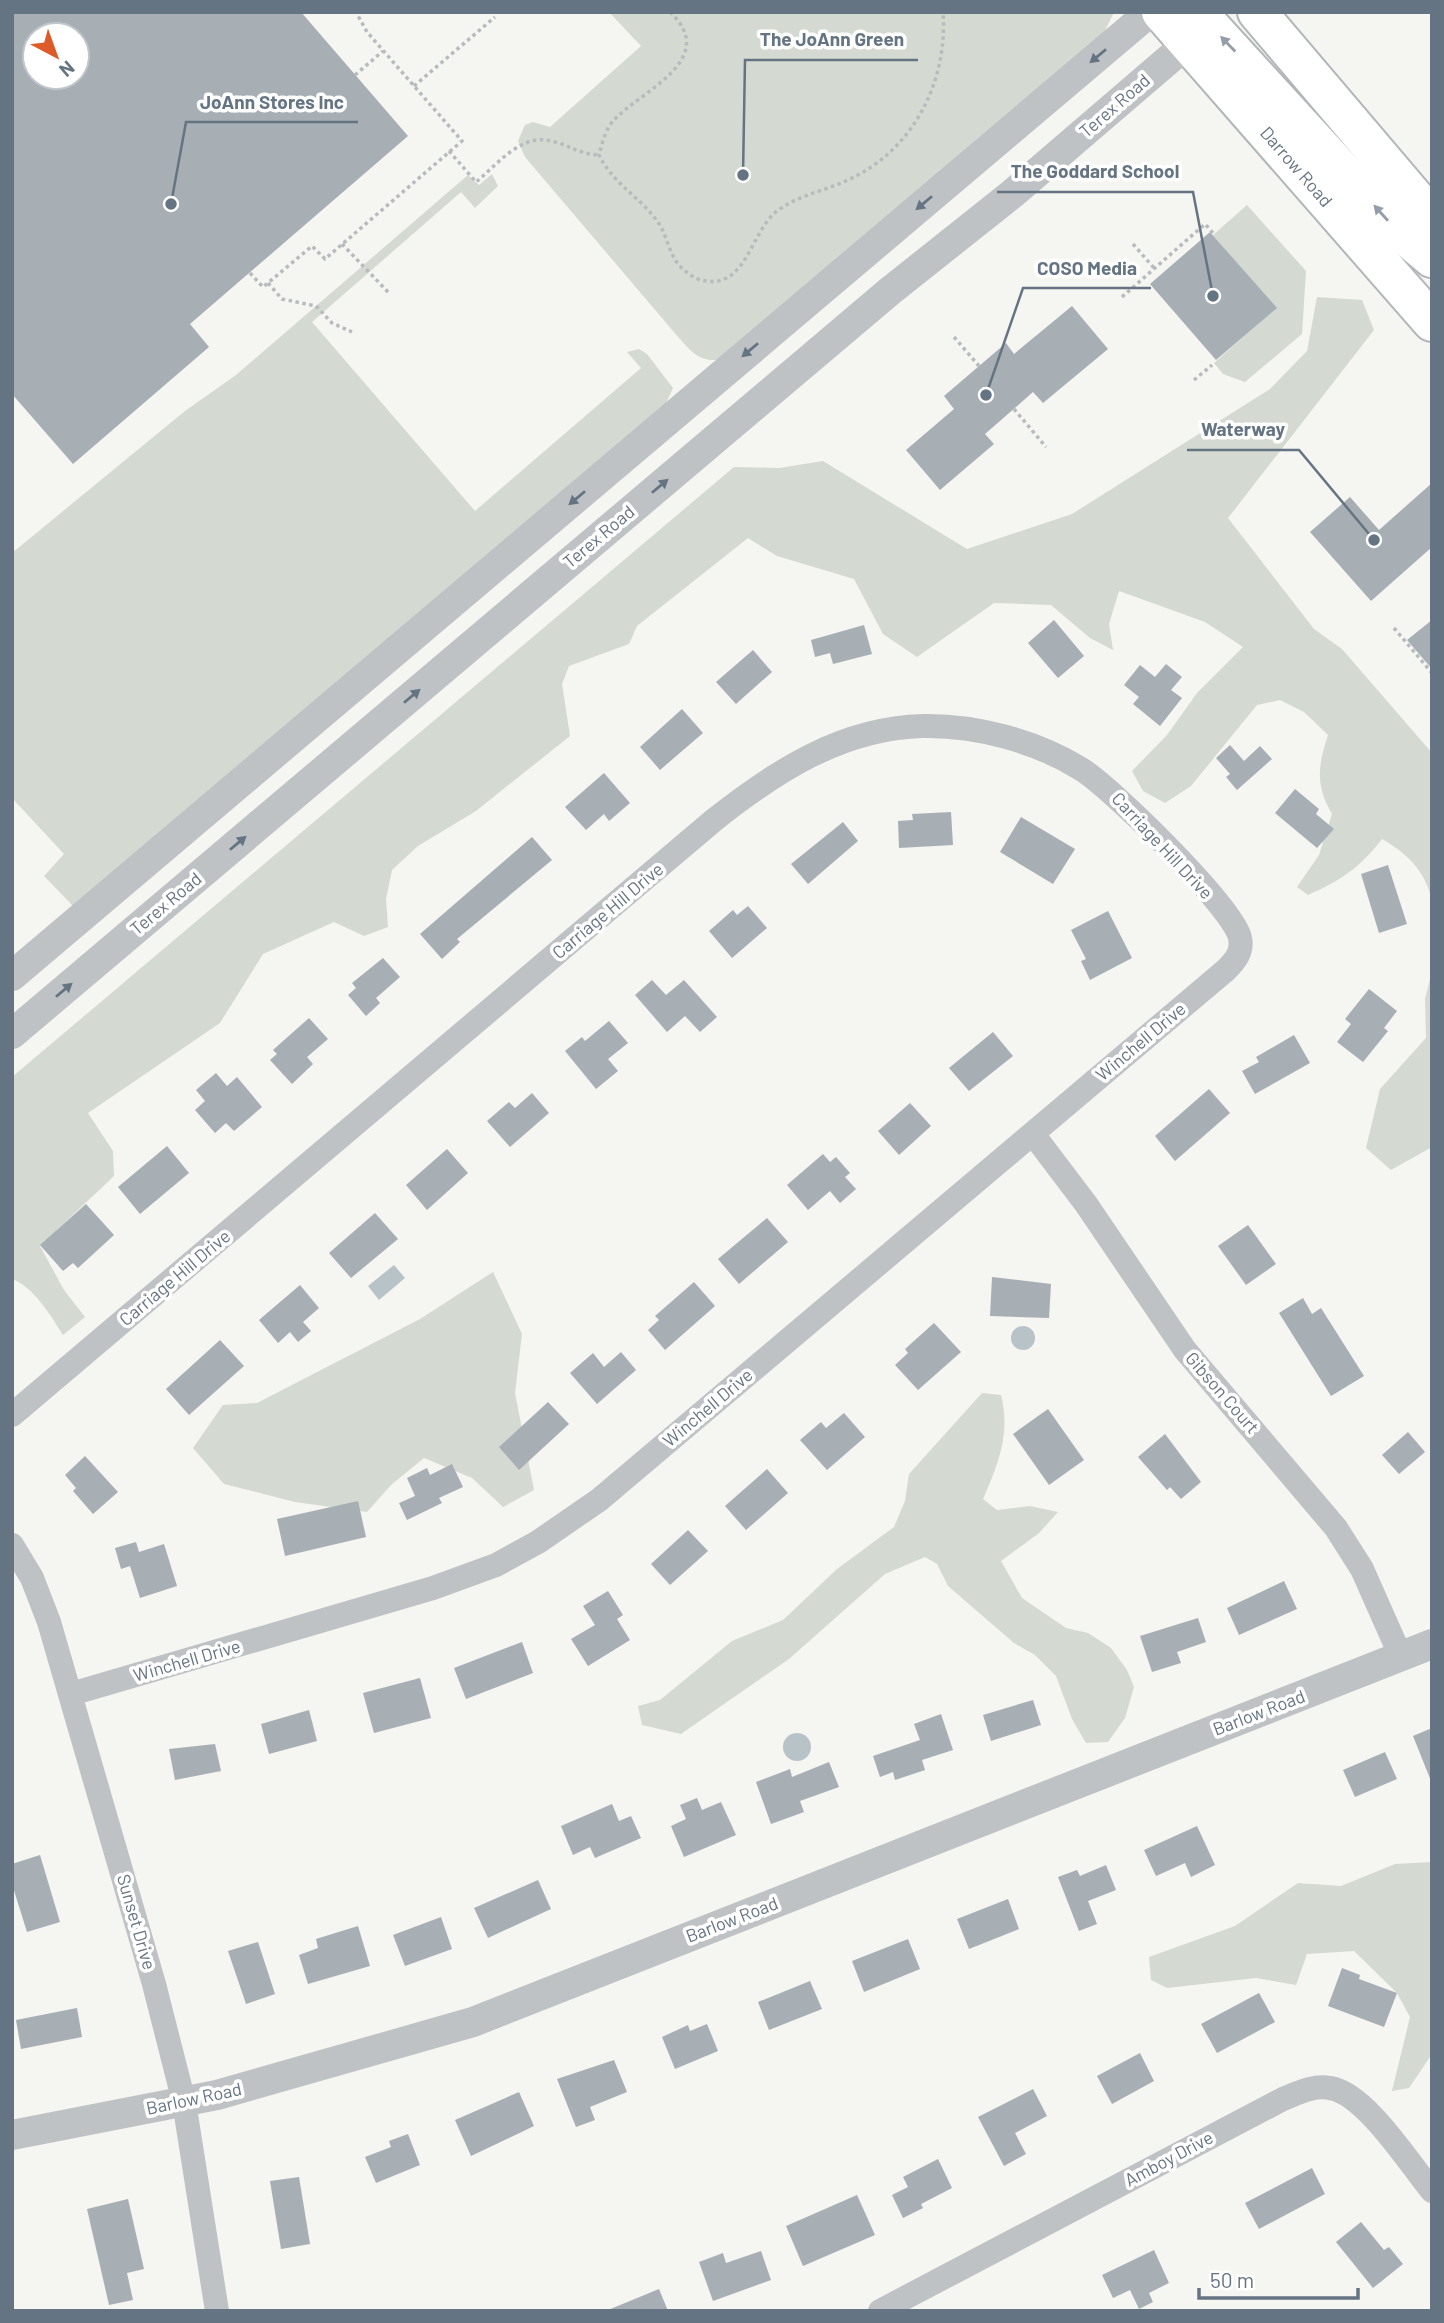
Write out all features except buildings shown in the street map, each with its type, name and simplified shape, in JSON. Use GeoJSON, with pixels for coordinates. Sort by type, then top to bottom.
{"type":"FeatureCollection","features":[{"type":"Feature","properties":{"kind":"main road","name":"Darrow Road"},"geometry":{"type":"LineString","coordinates":[[1161,12],[1184,28],[1428,310]]}},
{"type":"Feature","properties":{"kind":"main road"},"geometry":{"type":"LineString","coordinates":[[1257,12],[1432,218]]}},
{"type":"Feature","properties":{"kind":"main road"},"geometry":{"type":"LineString","coordinates":[[1184,28],[1193,15],[1210,26],[1391,224],[1432,258]]}},
{"type":"Feature","properties":{"kind":"street"},"geometry":{"type":"LineString","coordinates":[[12,976],[1150,12]]}},
{"type":"Feature","properties":{"kind":"street","name":"Terex Road"},"geometry":{"type":"LineString","coordinates":[[12,1034],[890,291],[1012,194],[1184,28]]}},
{"type":"Feature","properties":{"kind":"street"},"geometry":{"type":"LineString","coordinates":[[709,386],[738,420]]}},
{"type":"Feature","properties":{"kind":"street","name":"Carriage Hill Drive"},"geometry":{"type":"LineString","coordinates":[[12,1415],[714,820],[759,785],[817,751],[859,737],[923,726],[1002,736],[1048,752],[1103,784],[1153,832],[1234,925],[1241,946]]}},
{"type":"Feature","properties":{"kind":"street"},"geometry":{"type":"LineString","coordinates":[[72,926],[101,959]]}},
{"type":"Feature","properties":{"kind":"street","name":"Winchell Drive"},"geometry":{"type":"LineString","coordinates":[[72,1694],[405,1598],[496,1564],[538,1542],[599,1500],[1226,971],[1234,962],[1241,946]]}},
{"type":"Feature","properties":{"kind":"street","name":"Gibson Court"},"geometry":{"type":"LineString","coordinates":[[1033,1134],[1086,1204],[1185,1350],[1336,1528],[1362,1569],[1401,1657]]}},
{"type":"Feature","properties":{"kind":"street","name":"Sunset Drive"},"geometry":{"type":"LineString","coordinates":[[12,1545],[35,1587],[72,1694],[184,2102],[217,2311]]}},
{"type":"Feature","properties":{"kind":"street","name":"Barlow Road"},"geometry":{"type":"LineString","coordinates":[[12,2135],[184,2102],[280,2078],[473,2022],[1432,1644]]}},
{"type":"Feature","properties":{"kind":"street","name":"Amboy Drive"},"geometry":{"type":"LineString","coordinates":[[880,2311],[1283,2099],[1311,2088],[1329,2088],[1356,2099],[1432,2191]]}},
{"type":"Feature","properties":{"kind":"path"},"geometry":{"type":"LineString","coordinates":[[250,272],[263,287],[312,246],[325,258],[462,141],[367,32],[356,12]]}},
{"type":"Feature","properties":{"kind":"path"},"geometry":{"type":"LineString","coordinates":[[670,12],[682,30],[686,52],[667,76],[612,121],[599,155],[608,174],[643,203],[656,219],[676,262],[704,281],[723,280],[740,268],[758,233],[778,210],[810,192],[850,180],[882,158],[909,132],[928,102],[939,65],[944,29],[943,12]]}},
{"type":"Feature","properties":{"kind":"path"},"geometry":{"type":"LineString","coordinates":[[414,86],[495,17]]}},
{"type":"Feature","properties":{"kind":"path"},"geometry":{"type":"LineString","coordinates":[[355,75],[383,51]]}},
{"type":"Feature","properties":{"kind":"path"},"geometry":{"type":"LineString","coordinates":[[449,151],[477,182],[520,145],[537,139],[552,141],[577,153],[599,155]]}},
{"type":"Feature","properties":{"kind":"path"},"geometry":{"type":"LineString","coordinates":[[1122,297],[1205,224],[1213,233]]}},
{"type":"Feature","properties":{"kind":"path"},"geometry":{"type":"LineString","coordinates":[[342,244],[389,293]]}},
{"type":"Feature","properties":{"kind":"path"},"geometry":{"type":"LineString","coordinates":[[1133,244],[1154,268]]}},
{"type":"Feature","properties":{"kind":"path"},"geometry":{"type":"LineString","coordinates":[[1176,249],[1182,256]]}},
{"type":"Feature","properties":{"kind":"path"},"geometry":{"type":"LineString","coordinates":[[268,284],[282,299],[316,306],[332,323],[352,332]]}},
{"type":"Feature","properties":{"kind":"path"},"geometry":{"type":"LineString","coordinates":[[954,337],[979,366]]}},
{"type":"Feature","properties":{"kind":"path"},"geometry":{"type":"LineString","coordinates":[[1194,380],[1212,365]]}},
{"type":"Feature","properties":{"kind":"path"},"geometry":{"type":"LineString","coordinates":[[1014,409],[1046,447]]}},
{"type":"Feature","properties":{"kind":"path"},"geometry":{"type":"LineString","coordinates":[[1394,628],[1432,673]]}},
{"type":"Feature","properties":{"kind":"shaded area"},"geometry":{"type":"Polygon","coordinates":[[[609,12],[1114,12],[1104,33],[717,360],[710,360],[691,351],[679,338],[525,157],[518,141],[525,125],[533,122],[550,127],[641,46],[609,12]]]}},
{"type":"Feature","properties":{"kind":"shaded area"},"geometry":{"type":"Polygon","coordinates":[[[492,174],[498,186],[475,208],[461,192],[312,322],[475,511],[641,368],[627,352],[639,349],[647,354],[673,388],[663,410],[74,907],[44,876],[64,854],[12,798],[12,553],[185,411],[236,375],[468,175],[479,185],[492,174]]]}},
{"type":"Feature","properties":{"kind":"shaded area"},"geometry":{"type":"Polygon","coordinates":[[[1247,205],[1306,271],[1302,334],[1245,382],[1223,374],[1214,363],[1276,308],[1213,235],[1247,205]]]}},
{"type":"Feature","properties":{"kind":"shaded area"},"geometry":{"type":"Polygon","coordinates":[[[1317,297],[1362,300],[1374,330],[1228,518],[1314,629],[1342,649],[1432,753],[1432,900],[1425,880],[1414,864],[1382,839],[1358,865],[1330,884],[1308,895],[1297,887],[1319,855],[1332,814],[1323,794],[1320,775],[1328,735],[1304,712],[1280,700],[1257,705],[1191,786],[1165,803],[1143,791],[1132,771],[1167,735],[1197,693],[1243,647],[1205,622],[1119,591],[1109,624],[1113,650],[1090,638],[1051,605],[994,603],[917,657],[883,634],[854,579],[777,556],[748,538],[637,626],[629,644],[569,666],[562,684],[570,736],[476,811],[418,846],[392,870],[386,899],[388,927],[364,936],[334,922],[263,954],[220,1023],[88,1113],[113,1151],[114,1176],[40,1246],[64,1290],[85,1317],[63,1335],[35,1295],[12,1279],[12,1077],[734,467],[779,468],[823,461],[967,549],[1072,514],[1270,389],[1307,351],[1317,297]]]}},
{"type":"Feature","properties":{"kind":"shaded area"},"geometry":{"type":"Polygon","coordinates":[[[1432,971],[1432,1147],[1391,1170],[1366,1148],[1380,1089],[1426,1038],[1425,999],[1432,971]]]}},
{"type":"Feature","properties":{"kind":"shaded area"},"geometry":{"type":"Polygon","coordinates":[[[394,1265],[405,1278],[379,1300],[368,1286],[394,1265]]]}},
{"type":"Feature","properties":{"kind":"shaded area"},"geometry":{"type":"Polygon","coordinates":[[[493,1272],[522,1334],[515,1393],[534,1490],[503,1507],[472,1478],[424,1458],[391,1485],[367,1512],[295,1502],[224,1484],[193,1448],[223,1405],[257,1403],[420,1319],[493,1272]]]}},
{"type":"Feature","properties":{"kind":"shaded area"},"geometry":{"type":"Polygon","coordinates":[[[1023,1326],[1034,1333],[1035,1338],[1028,1349],[1023,1350],[1012,1343],[1011,1338],[1018,1327],[1023,1326]]]}},
{"type":"Feature","properties":{"kind":"shaded area"},"geometry":{"type":"Polygon","coordinates":[[[982,1393],[1001,1395],[1005,1423],[998,1461],[983,1499],[997,1510],[1030,1506],[1058,1512],[1039,1533],[1001,1561],[1022,1598],[1066,1628],[1088,1633],[1111,1648],[1127,1670],[1134,1687],[1125,1718],[1108,1742],[1086,1743],[1072,1719],[1056,1676],[1035,1655],[1014,1643],[948,1586],[937,1564],[925,1557],[885,1574],[789,1659],[681,1734],[642,1725],[638,1706],[660,1700],[732,1641],[783,1620],[837,1569],[894,1527],[905,1501],[909,1474],[982,1393]]]}},
{"type":"Feature","properties":{"kind":"shaded area"},"geometry":{"type":"Polygon","coordinates":[[[797,1733],[807,1737],[811,1747],[807,1757],[797,1761],[787,1757],[783,1747],[787,1737],[797,1733]]]}},
{"type":"Feature","properties":{"kind":"shaded area"},"geometry":{"type":"Polygon","coordinates":[[[1432,1862],[1432,2054],[1409,2088],[1392,2091],[1410,2017],[1397,1993],[1354,1951],[1307,1954],[1296,1985],[1256,1978],[1167,1988],[1151,1980],[1149,1957],[1235,1926],[1298,1883],[1341,1886],[1395,1864],[1432,1862]]]}},
{"type":"Feature","properties":{"kind":"place","name":"The JoAnn Green"},"geometry":{"type":"Point","coordinates":[743,175]}},
{"type":"Feature","properties":{"kind":"place","name":"JoAnn Stores Inc"},"geometry":{"type":"Point","coordinates":[171,204]}},
{"type":"Feature","properties":{"kind":"place","name":"The Goddard School"},"geometry":{"type":"Point","coordinates":[1213,296]}},
{"type":"Feature","properties":{"kind":"place","name":"COSO Media"},"geometry":{"type":"Point","coordinates":[986,395]}},
{"type":"Feature","properties":{"kind":"place","name":"Waterway"},"geometry":{"type":"Point","coordinates":[1374,540]}}]}
